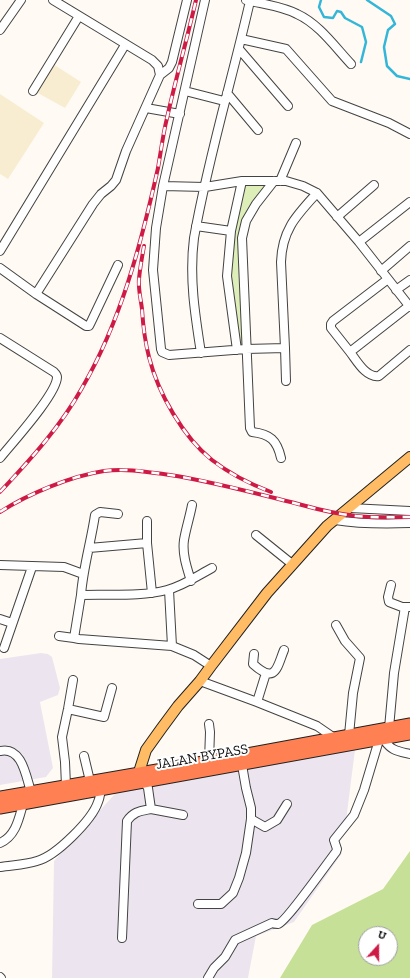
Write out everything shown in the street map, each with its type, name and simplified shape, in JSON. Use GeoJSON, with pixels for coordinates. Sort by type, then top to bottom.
{"type":"FeatureCollection","features":[{"type":"Feature","properties":{"kind":"highway","name":"JALAN BYPASS"},"geometry":{"type":"LineString","coordinates":[[0,797],[410,724]]}},
{"type":"Feature","properties":{"kind":"highway","name":"JALAN BYPASS"},"geometry":{"type":"LineString","coordinates":[[0,808],[410,734]]}},
{"type":"Feature","properties":{"kind":"main road"},"geometry":{"type":"LineString","coordinates":[[145,782],[139,772],[146,750],[178,706],[200,681],[266,593],[327,526],[410,457]]}},
{"type":"Feature","properties":{"kind":"street"},"geometry":{"type":"LineString","coordinates":[[0,30],[21,0]]}},
{"type":"Feature","properties":{"kind":"street"},"geometry":{"type":"LineString","coordinates":[[53,0],[152,60],[158,66],[160,75]]}},
{"type":"Feature","properties":{"kind":"street"},"geometry":{"type":"LineString","coordinates":[[36,294],[93,204],[101,194],[115,182],[126,151],[160,75],[169,68],[172,62],[187,0]]}},
{"type":"Feature","properties":{"kind":"street"},"geometry":{"type":"LineString","coordinates":[[205,0],[163,186],[156,228],[153,259],[160,349],[167,355],[285,348]]}},
{"type":"Feature","properties":{"kind":"street"},"geometry":{"type":"LineString","coordinates":[[201,353],[192,286],[192,249],[224,101],[239,49],[248,0],[268,3],[296,13],[308,20],[351,64]]}},
{"type":"Feature","properties":{"kind":"street"},"geometry":{"type":"LineString","coordinates":[[33,91],[79,16]]}},
{"type":"Feature","properties":{"kind":"street"},"geometry":{"type":"LineString","coordinates":[[241,39],[286,50],[332,101],[389,123],[410,134]]}},
{"type":"Feature","properties":{"kind":"street"},"geometry":{"type":"LineString","coordinates":[[0,251],[125,45]]}},
{"type":"Feature","properties":{"kind":"street"},"geometry":{"type":"LineString","coordinates":[[239,49],[288,106]]}},
{"type":"Feature","properties":{"kind":"street"},"geometry":{"type":"LineString","coordinates":[[185,91],[224,101]]}},
{"type":"Feature","properties":{"kind":"street"},"geometry":{"type":"LineString","coordinates":[[227,93],[258,130]]}},
{"type":"Feature","properties":{"kind":"street"},"geometry":{"type":"LineString","coordinates":[[146,108],[180,114]]}},
{"type":"Feature","properties":{"kind":"street"},"geometry":{"type":"LineString","coordinates":[[281,458],[276,442],[264,434],[252,432],[250,428],[242,238],[246,221],[256,204],[277,181],[296,143]]}},
{"type":"Feature","properties":{"kind":"street"},"geometry":{"type":"LineString","coordinates":[[163,186],[205,187],[242,181],[277,181],[298,184],[317,193],[359,242],[410,307],[350,352]]}},
{"type":"Feature","properties":{"kind":"street"},"geometry":{"type":"LineString","coordinates":[[237,350],[227,276],[231,231],[242,181]]}},
{"type":"Feature","properties":{"kind":"street"},"geometry":{"type":"LineString","coordinates":[[337,217],[374,185]]}},
{"type":"Feature","properties":{"kind":"street"},"geometry":{"type":"LineString","coordinates":[[286,381],[281,262],[282,248],[287,231],[292,221],[317,193]]}},
{"type":"Feature","properties":{"kind":"street"},"geometry":{"type":"LineString","coordinates":[[359,242],[410,202]]}},
{"type":"Feature","properties":{"kind":"street"},"geometry":{"type":"LineString","coordinates":[[196,226],[231,231]]}},
{"type":"Feature","properties":{"kind":"street"},"geometry":{"type":"LineString","coordinates":[[381,271],[410,246]]}},
{"type":"Feature","properties":{"kind":"street"},"geometry":{"type":"LineString","coordinates":[[0,268],[36,294],[86,326],[89,326],[118,265]]}},
{"type":"Feature","properties":{"kind":"street"},"geometry":{"type":"LineString","coordinates":[[388,279],[333,321],[331,328],[366,372],[375,377],[379,376],[410,350]]}},
{"type":"Feature","properties":{"kind":"street"},"geometry":{"type":"LineString","coordinates":[[396,290],[410,280]]}},
{"type":"Feature","properties":{"kind":"street"},"geometry":{"type":"LineString","coordinates":[[0,338],[54,372],[57,379],[44,404],[0,458]]}},
{"type":"Feature","properties":{"kind":"street"},"geometry":{"type":"LineString","coordinates":[[191,581],[186,564],[184,540],[192,505]]}},
{"type":"Feature","properties":{"kind":"street"},"geometry":{"type":"LineString","coordinates":[[350,508],[410,511]]}},
{"type":"Feature","properties":{"kind":"street"},"geometry":{"type":"LineString","coordinates":[[74,638],[83,574],[90,548],[95,515],[100,512],[118,514]]}},
{"type":"Feature","properties":{"kind":"street"},"geometry":{"type":"LineString","coordinates":[[335,520],[378,524],[410,523]]}},
{"type":"Feature","properties":{"kind":"street"},"geometry":{"type":"LineString","coordinates":[[147,521],[147,543],[152,593]]}},
{"type":"Feature","properties":{"kind":"street"},"geometry":{"type":"LineString","coordinates":[[256,535],[292,564]]}},
{"type":"Feature","properties":{"kind":"street"},"geometry":{"type":"LineString","coordinates":[[90,548],[147,543]]}},
{"type":"Feature","properties":{"kind":"street"},"geometry":{"type":"LineString","coordinates":[[0,565],[64,567],[83,574]]}},
{"type":"Feature","properties":{"kind":"street"},"geometry":{"type":"LineString","coordinates":[[4,648],[32,567]]}},
{"type":"Feature","properties":{"kind":"street"},"geometry":{"type":"LineString","coordinates":[[81,595],[152,593],[169,590],[191,581],[212,568]]}},
{"type":"Feature","properties":{"kind":"street"},"geometry":{"type":"LineString","coordinates":[[389,728],[394,673],[408,607],[389,602],[388,597],[391,586]]}},
{"type":"Feature","properties":{"kind":"street"},"geometry":{"type":"LineString","coordinates":[[169,590],[172,646]]}},
{"type":"Feature","properties":{"kind":"street"},"geometry":{"type":"LineString","coordinates":[[0,619],[12,623]]}},
{"type":"Feature","properties":{"kind":"street"},"geometry":{"type":"LineString","coordinates":[[336,624],[344,641],[360,658],[353,693],[349,735]]}},
{"type":"Feature","properties":{"kind":"street"},"geometry":{"type":"LineString","coordinates":[[60,636],[79,639],[172,646],[194,655],[211,666]]}},
{"type":"Feature","properties":{"kind":"street"},"geometry":{"type":"LineString","coordinates":[[254,654],[253,664],[266,673],[272,673],[277,669],[284,650]]}},
{"type":"Feature","properties":{"kind":"street"},"geometry":{"type":"LineString","coordinates":[[257,702],[266,673]]}},
{"type":"Feature","properties":{"kind":"street"},"geometry":{"type":"LineString","coordinates":[[66,786],[62,737],[73,680]]}},
{"type":"Feature","properties":{"kind":"street"},"geometry":{"type":"LineString","coordinates":[[200,681],[317,726],[333,737]]}},
{"type":"Feature","properties":{"kind":"street"},"geometry":{"type":"LineString","coordinates":[[68,709],[104,717],[112,688]]}},
{"type":"Feature","properties":{"kind":"street"},"geometry":{"type":"LineString","coordinates":[[209,724],[209,761]]}},
{"type":"Feature","properties":{"kind":"street"},"geometry":{"type":"LineString","coordinates":[[208,978],[214,968],[225,957],[235,940],[269,925],[278,924],[281,922],[336,852],[337,849],[334,840],[354,815],[382,740],[398,752],[410,754]]}},
{"type":"Feature","properties":{"kind":"street"},"geometry":{"type":"LineString","coordinates":[[0,751],[9,750],[17,754],[31,792]]}},
{"type":"Feature","properties":{"kind":"street"},"geometry":{"type":"LineString","coordinates":[[84,756],[90,781]]}},
{"type":"Feature","properties":{"kind":"street"},"geometry":{"type":"LineString","coordinates":[[198,904],[221,904],[233,893],[239,878],[246,853],[252,819],[242,765]]}},
{"type":"Feature","properties":{"kind":"street"},"geometry":{"type":"LineString","coordinates":[[145,782],[148,788],[151,809]]}},
{"type":"Feature","properties":{"kind":"street"},"geometry":{"type":"LineString","coordinates":[[0,867],[37,861],[52,854],[71,838],[85,822],[98,802],[101,790]]}},
{"type":"Feature","properties":{"kind":"street"},"geometry":{"type":"LineString","coordinates":[[0,843],[8,838],[14,831],[19,821],[23,804]]}},
{"type":"Feature","properties":{"kind":"street"},"geometry":{"type":"LineString","coordinates":[[252,819],[265,828],[277,820],[287,804]]}},
{"type":"Feature","properties":{"kind":"street"},"geometry":{"type":"LineString","coordinates":[[122,938],[128,821],[131,815],[137,811],[151,809],[182,815]]}},
{"type":"Feature","properties":{"kind":"shaded area"},"geometry":{"type":"Polygon","coordinates":[[[53,64],[81,82],[65,108],[36,92],[53,64]]]}},
{"type":"Feature","properties":{"kind":"shaded area"},"geometry":{"type":"Polygon","coordinates":[[[0,94],[44,123],[8,179],[0,174],[0,94]]]}},
{"type":"Feature","properties":{"kind":"shaded area"},"geometry":{"type":"Polygon","coordinates":[[[41,653],[48,654],[52,657],[60,688],[58,695],[40,702],[53,768],[46,777],[0,785],[0,659],[41,653]]]}},
{"type":"Feature","properties":{"kind":"shaded area"},"geometry":{"type":"Polygon","coordinates":[[[356,742],[346,821],[333,840],[342,853],[294,922],[256,936],[248,978],[52,978],[54,861],[123,785],[356,742]]]}},
{"type":"Feature","properties":{"kind":"green space"},"geometry":{"type":"Polygon","coordinates":[[[244,184],[270,185],[243,228],[243,347],[239,345],[228,272],[231,238],[244,184]]]}},
{"type":"Feature","properties":{"kind":"green space"},"geometry":{"type":"Polygon","coordinates":[[[410,851],[410,978],[280,978],[312,925],[383,889],[410,851]]]}},
{"type":"Feature","properties":{"kind":"waterway"},"geometry":{"type":"LineString","coordinates":[[321,0],[319,7],[324,17],[333,18],[337,11],[341,12],[345,18],[362,27],[366,42],[361,62]]}},
{"type":"Feature","properties":{"kind":"waterway"},"geometry":{"type":"LineString","coordinates":[[367,0],[391,16],[395,24],[388,30],[384,47],[387,66],[397,76],[410,79]]}},
{"type":"Feature","properties":{"kind":"railway"},"geometry":{"type":"LineString","coordinates":[[0,492],[34,455],[65,416],[96,362],[119,309],[137,253],[144,225],[158,168],[174,88],[196,0]]}},
{"type":"Feature","properties":{"kind":"railway"},"geometry":{"type":"LineString","coordinates":[[144,246],[139,283],[144,333],[153,371],[165,399],[191,439],[212,460],[240,478],[271,492]]}},
{"type":"Feature","properties":{"kind":"railway"},"geometry":{"type":"LineString","coordinates":[[0,512],[37,492],[64,481],[91,473],[120,470],[170,475],[203,481],[342,514],[370,517],[410,517]]}}]}
